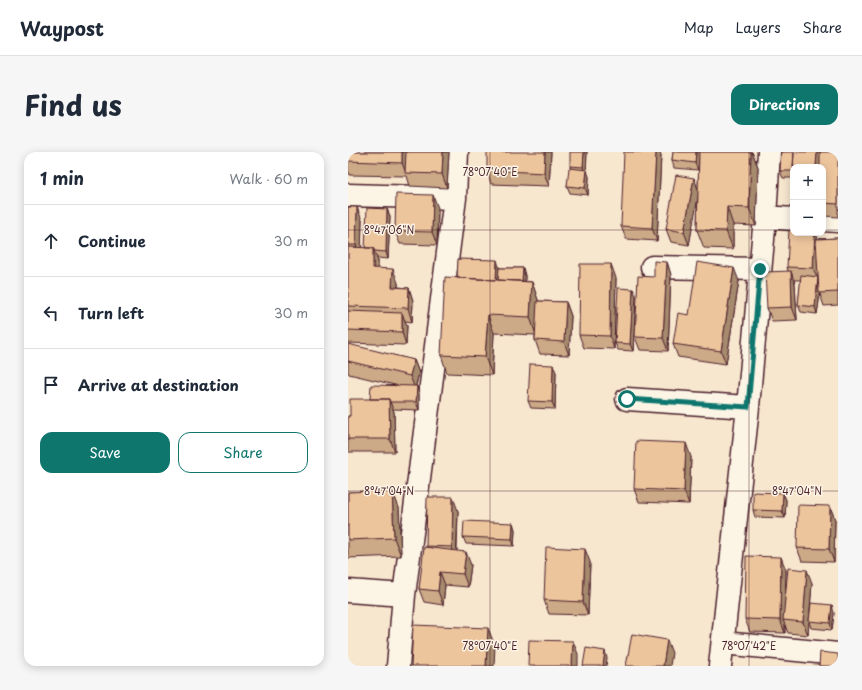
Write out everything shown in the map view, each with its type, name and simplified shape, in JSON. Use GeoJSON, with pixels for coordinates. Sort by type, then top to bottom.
{"type":"FeatureCollection","features":[{"type":"Feature","properties":{"kind":"street"},"geometry":{"type":"LineString","coordinates":[[398,666],[404,595],[455,198],[457,152]]}},
{"type":"Feature","properties":{"kind":"street"},"geometry":{"type":"LineString","coordinates":[[720,666],[748,407],[765,217],[769,152]]}},
{"type":"Feature","properties":{"kind":"street"},"geometry":{"type":"LineString","coordinates":[[348,195],[455,198]]}},
{"type":"Feature","properties":{"kind":"street"},"geometry":{"type":"LineString","coordinates":[[765,217],[790,219]]}},
{"type":"Feature","properties":{"kind":"street"},"geometry":{"type":"LineString","coordinates":[[826,220],[838,221]]}},
{"type":"Feature","properties":{"kind":"street"},"geometry":{"type":"LineString","coordinates":[[652,267],[760,269]]}},
{"type":"Feature","properties":{"kind":"street"},"geometry":{"type":"LineString","coordinates":[[627,399],[748,407]]}},
{"type":"Feature","properties":{"kind":"street"},"geometry":{"type":"LineString","coordinates":[[348,591],[404,595]]}},
{"type":"Feature","properties":{"kind":"street"},"geometry":{"type":"LineString","coordinates":[[723,643],[838,654]]}},
{"type":"Feature","properties":{"kind":"building"},"geometry":{"type":"Polygon","coordinates":[[[348,152],[402,152],[402,163],[348,161],[348,152]]]}},
{"type":"Feature","properties":{"kind":"building"},"geometry":{"type":"Polygon","coordinates":[[[406,152],[443,152],[442,174],[405,173],[406,152]]]}},
{"type":"Feature","properties":{"kind":"building"},"geometry":{"type":"Polygon","coordinates":[[[487,152],[545,152],[544,173],[487,170],[487,152]]]}},
{"type":"Feature","properties":{"kind":"building"},"geometry":{"type":"Polygon","coordinates":[[[570,152],[584,152],[583,167],[570,166],[570,152]]]}},
{"type":"Feature","properties":{"kind":"building"},"geometry":{"type":"Polygon","coordinates":[[[624,152],[656,152],[652,228],[621,226],[624,152]]]}},
{"type":"Feature","properties":{"kind":"building"},"geometry":{"type":"Polygon","coordinates":[[[673,152],[696,152],[695,163],[672,160],[673,152]]]}},
{"type":"Feature","properties":{"kind":"building"},"geometry":{"type":"Polygon","coordinates":[[[699,152],[751,152],[749,208],[727,207],[726,231],[697,230],[699,152]]]}},
{"type":"Feature","properties":{"kind":"building"},"geometry":{"type":"Polygon","coordinates":[[[781,152],[794,152],[793,164],[790,164],[790,171],[780,171],[781,152]]]}},
{"type":"Feature","properties":{"kind":"building"},"geometry":{"type":"Polygon","coordinates":[[[794,152],[817,152],[816,164],[793,164],[794,152]]]}},
{"type":"Feature","properties":{"kind":"building"},"geometry":{"type":"Polygon","coordinates":[[[820,152],[838,152],[838,204],[826,203],[826,164],[820,164],[820,152]]]}},
{"type":"Feature","properties":{"kind":"building"},"geometry":{"type":"Polygon","coordinates":[[[569,168],[587,170],[585,188],[567,186],[569,168]]]}},
{"type":"Feature","properties":{"kind":"building"},"geometry":{"type":"Polygon","coordinates":[[[676,175],[694,178],[684,232],[666,229],[676,175]]]}},
{"type":"Feature","properties":{"kind":"building"},"geometry":{"type":"Polygon","coordinates":[[[396,194],[433,195],[432,232],[395,231],[396,194]]]}},
{"type":"Feature","properties":{"kind":"building"},"geometry":{"type":"Polygon","coordinates":[[[348,207],[357,207],[356,245],[348,245],[348,207]]]}},
{"type":"Feature","properties":{"kind":"building"},"geometry":{"type":"Polygon","coordinates":[[[367,208],[387,209],[386,252],[375,251],[373,248],[365,248],[367,208]]]}},
{"type":"Feature","properties":{"kind":"building"},"geometry":{"type":"Polygon","coordinates":[[[789,230],[790,236],[815,236],[813,268],[787,267],[789,230]]]}},
{"type":"Feature","properties":{"kind":"building"},"geometry":{"type":"Polygon","coordinates":[[[838,238],[838,292],[819,293],[816,239],[838,238]]]}},
{"type":"Feature","properties":{"kind":"building"},"geometry":{"type":"Polygon","coordinates":[[[348,247],[373,248],[373,268],[393,269],[392,287],[409,288],[408,308],[348,306],[348,247]]]}},
{"type":"Feature","properties":{"kind":"building"},"geometry":{"type":"Polygon","coordinates":[[[458,259],[497,260],[496,280],[457,278],[458,259]]]}},
{"type":"Feature","properties":{"kind":"building"},"geometry":{"type":"Polygon","coordinates":[[[654,261],[667,262],[663,338],[635,337],[638,276],[654,277],[654,261]]]}},
{"type":"Feature","properties":{"kind":"building"},"geometry":{"type":"Polygon","coordinates":[[[697,262],[734,268],[721,351],[673,344],[678,313],[689,315],[697,262]]]}},
{"type":"Feature","properties":{"kind":"building"},"geometry":{"type":"Polygon","coordinates":[[[580,264],[611,264],[610,336],[579,335],[580,264]]]}},
{"type":"Feature","properties":{"kind":"building"},"geometry":{"type":"Polygon","coordinates":[[[499,268],[523,268],[522,281],[498,280],[499,268]]]}},
{"type":"Feature","properties":{"kind":"building"},"geometry":{"type":"Polygon","coordinates":[[[791,271],[792,307],[767,308],[765,272],[791,271]]]}},
{"type":"Feature","properties":{"kind":"building"},"geometry":{"type":"Polygon","coordinates":[[[801,275],[818,277],[815,307],[798,305],[801,275]]]}},
{"type":"Feature","properties":{"kind":"building"},"geometry":{"type":"Polygon","coordinates":[[[445,277],[532,282],[530,317],[488,315],[485,357],[441,355],[445,277]]]}},
{"type":"Feature","properties":{"kind":"building"},"geometry":{"type":"Polygon","coordinates":[[[618,288],[633,289],[630,344],[615,343],[618,288]]]}},
{"type":"Feature","properties":{"kind":"building"},"geometry":{"type":"Polygon","coordinates":[[[537,301],[566,302],[564,342],[535,340],[537,301]]]}},
{"type":"Feature","properties":{"kind":"building"},"geometry":{"type":"Polygon","coordinates":[[[348,311],[402,313],[402,332],[348,330],[348,311]]]}},
{"type":"Feature","properties":{"kind":"building"},"geometry":{"type":"Polygon","coordinates":[[[348,344],[414,360],[410,376],[348,361],[348,344]]]}},
{"type":"Feature","properties":{"kind":"building"},"geometry":{"type":"Polygon","coordinates":[[[530,364],[553,365],[552,402],[528,401],[530,364]]]}},
{"type":"Feature","properties":{"kind":"building"},"geometry":{"type":"Polygon","coordinates":[[[371,385],[417,386],[416,402],[390,402],[389,399],[370,399],[371,385]]]}},
{"type":"Feature","properties":{"kind":"building"},"geometry":{"type":"Polygon","coordinates":[[[350,399],[389,399],[390,439],[348,439],[350,399]]]}},
{"type":"Feature","properties":{"kind":"building"},"geometry":{"type":"Polygon","coordinates":[[[636,441],[686,443],[684,491],[634,489],[636,441]]]}},
{"type":"Feature","properties":{"kind":"building"},"geometry":{"type":"Polygon","coordinates":[[[392,490],[394,538],[348,540],[348,492],[392,490]]]}},
{"type":"Feature","properties":{"kind":"building"},"geometry":{"type":"Polygon","coordinates":[[[753,492],[783,493],[782,511],[753,510],[753,492]]]}},
{"type":"Feature","properties":{"kind":"building"},"geometry":{"type":"Polygon","coordinates":[[[427,497],[453,497],[452,547],[426,546],[427,497]]]}},
{"type":"Feature","properties":{"kind":"building"},"geometry":{"type":"Polygon","coordinates":[[[798,505],[830,506],[829,549],[797,548],[798,505]]]}},
{"type":"Feature","properties":{"kind":"building"},"geometry":{"type":"Polygon","coordinates":[[[464,521],[513,523],[512,539],[463,537],[464,521]]]}},
{"type":"Feature","properties":{"kind":"building"},"geometry":{"type":"Polygon","coordinates":[[[424,547],[466,552],[463,574],[440,572],[438,591],[419,589],[424,547]]]}},
{"type":"Feature","properties":{"kind":"building"},"geometry":{"type":"Polygon","coordinates":[[[546,547],[585,549],[583,602],[544,600],[546,547]]]}},
{"type":"Feature","properties":{"kind":"building"},"geometry":{"type":"Polygon","coordinates":[[[746,556],[781,557],[780,620],[745,619],[746,556]]]}},
{"type":"Feature","properties":{"kind":"building"},"geometry":{"type":"Polygon","coordinates":[[[788,568],[807,570],[803,622],[783,620],[788,568]]]}},
{"type":"Feature","properties":{"kind":"building"},"geometry":{"type":"Polygon","coordinates":[[[811,603],[832,605],[830,623],[809,621],[811,603]]]}},
{"type":"Feature","properties":{"kind":"building"},"geometry":{"type":"Polygon","coordinates":[[[413,625],[488,628],[486,666],[411,666],[413,625]]]}},
{"type":"Feature","properties":{"kind":"building"},"geometry":{"type":"Polygon","coordinates":[[[632,634],[667,640],[663,666],[626,666],[632,634]]]}},
{"type":"Feature","properties":{"kind":"building"},"geometry":{"type":"Polygon","coordinates":[[[529,640],[573,641],[572,666],[528,666],[529,640]]]}},
{"type":"Feature","properties":{"kind":"building"},"geometry":{"type":"Polygon","coordinates":[[[586,648],[605,651],[603,666],[583,666],[586,648]]]}},
{"type":"Feature","properties":{"kind":"building"},"geometry":{"type":"Polygon","coordinates":[[[820,652],[838,654],[838,666],[819,666],[820,652]]]}},
{"type":"Feature","properties":{"kind":"route"},"geometry":{"type":"LineString","coordinates":[[627,399],[748,407],[760,269]]}}]}
